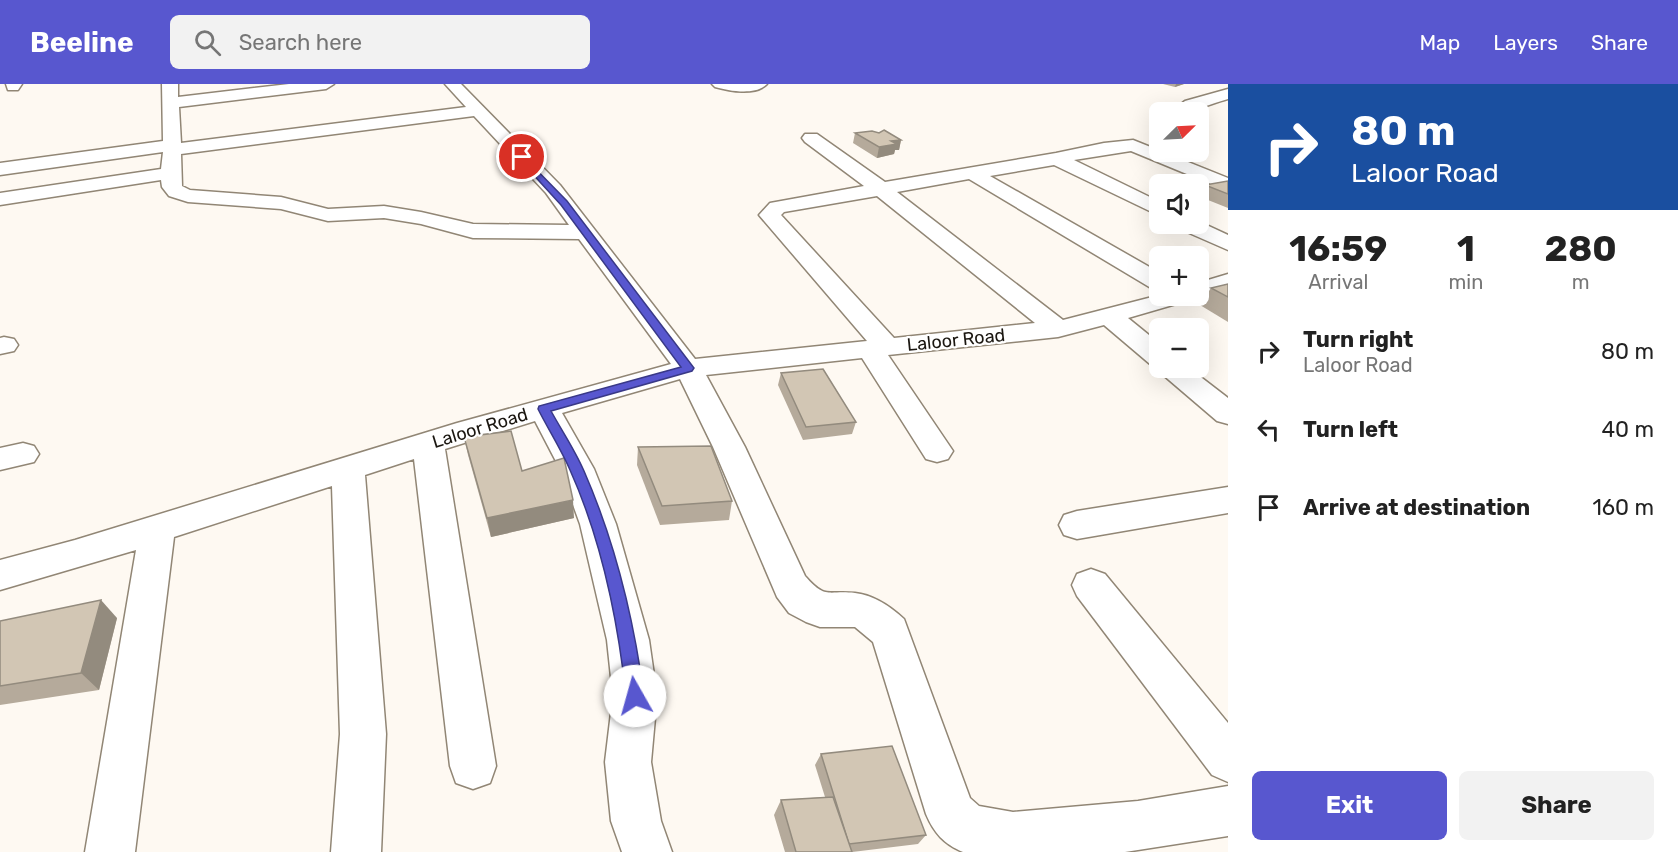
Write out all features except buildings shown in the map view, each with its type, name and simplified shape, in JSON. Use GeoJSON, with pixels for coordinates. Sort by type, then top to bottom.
{"type":"FeatureCollection","features":[{"type":"Feature","properties":{"kind":"street"},"geometry":{"type":"LineString","coordinates":[[326,84],[170,94],[174,137],[170,173],[172,187],[176,192],[188,196],[281,203],[328,214],[384,212],[422,218],[473,231],[586,232]]}},
{"type":"Feature","properties":{"kind":"street"},"geometry":{"type":"LineString","coordinates":[[720,84],[734,87],[759,84]]}},
{"type":"Feature","properties":{"kind":"street"},"geometry":{"type":"LineString","coordinates":[[450,89],[479,110],[553,189],[688,368],[729,447],[791,586],[802,601],[820,610],[857,610],[874,616],[890,632],[951,814],[968,829],[1013,837],[1138,826],[1228,811]]}},
{"type":"Feature","properties":{"kind":"street"},"geometry":{"type":"LineString","coordinates":[[1198,102],[1228,94]]}},
{"type":"Feature","properties":{"kind":"street"},"geometry":{"type":"LineString","coordinates":[[0,169],[174,137],[479,110]]}},
{"type":"Feature","properties":{"kind":"street"},"geometry":{"type":"LineString","coordinates":[[937,451],[879,348],[770,215],[777,207],[1056,159],[1104,148],[1133,145],[1149,134]]}},
{"type":"Feature","properties":{"kind":"street"},"geometry":{"type":"LineString","coordinates":[[811,138],[881,189],[1058,329]]}},
{"type":"Feature","properties":{"kind":"street"},"geometry":{"type":"LineString","coordinates":[[1133,145],[1228,185]]}},
{"type":"Feature","properties":{"kind":"street"},"geometry":{"type":"LineString","coordinates":[[1056,159],[1149,205]]}},
{"type":"Feature","properties":{"kind":"street"},"geometry":{"type":"LineString","coordinates":[[0,199],[170,173]]}},
{"type":"Feature","properties":{"kind":"street"},"geometry":{"type":"LineString","coordinates":[[972,173],[1149,277]]}},
{"type":"Feature","properties":{"kind":"street"},"geometry":{"type":"LineString","coordinates":[[1209,234],[1228,243]]}},
{"type":"Feature","properties":{"kind":"street"},"geometry":{"type":"LineString","coordinates":[[1209,287],[1228,281]]}},
{"type":"Feature","properties":{"kind":"street","name":"Laloor Road"},"geometry":{"type":"LineString","coordinates":[[0,575],[75,555],[428,443],[688,368],[1058,329],[1149,305]]}},
{"type":"Feature","properties":{"kind":"street"},"geometry":{"type":"LineString","coordinates":[[1109,316],[1149,349]]}},
{"type":"Feature","properties":{"kind":"street"},"geometry":{"type":"LineString","coordinates":[[1184,378],[1228,414]]}},
{"type":"Feature","properties":{"kind":"street"},"geometry":{"type":"LineString","coordinates":[[544,409],[577,469],[597,524],[628,640],[635,696],[628,762],[636,821],[647,852]]}},
{"type":"Feature","properties":{"kind":"street"},"geometry":{"type":"LineString","coordinates":[[428,443],[473,766]]}},
{"type":"Feature","properties":{"kind":"street"},"geometry":{"type":"LineString","coordinates":[[348,468],[363,734],[356,852]]}},
{"type":"Feature","properties":{"kind":"street"},"geometry":{"type":"LineString","coordinates":[[1077,525],[1228,500]]}},
{"type":"Feature","properties":{"kind":"street"},"geometry":{"type":"LineString","coordinates":[[110,852],[157,528]]}},
{"type":"Feature","properties":{"kind":"street"},"geometry":{"type":"LineString","coordinates":[[1091,585],[1228,759]]}},
{"type":"Feature","properties":{"kind":"route"},"geometry":{"type":"LineString","coordinates":[[522,157],[553,189],[688,368],[544,409],[577,469],[597,524],[628,640],[635,696]]}}]}
